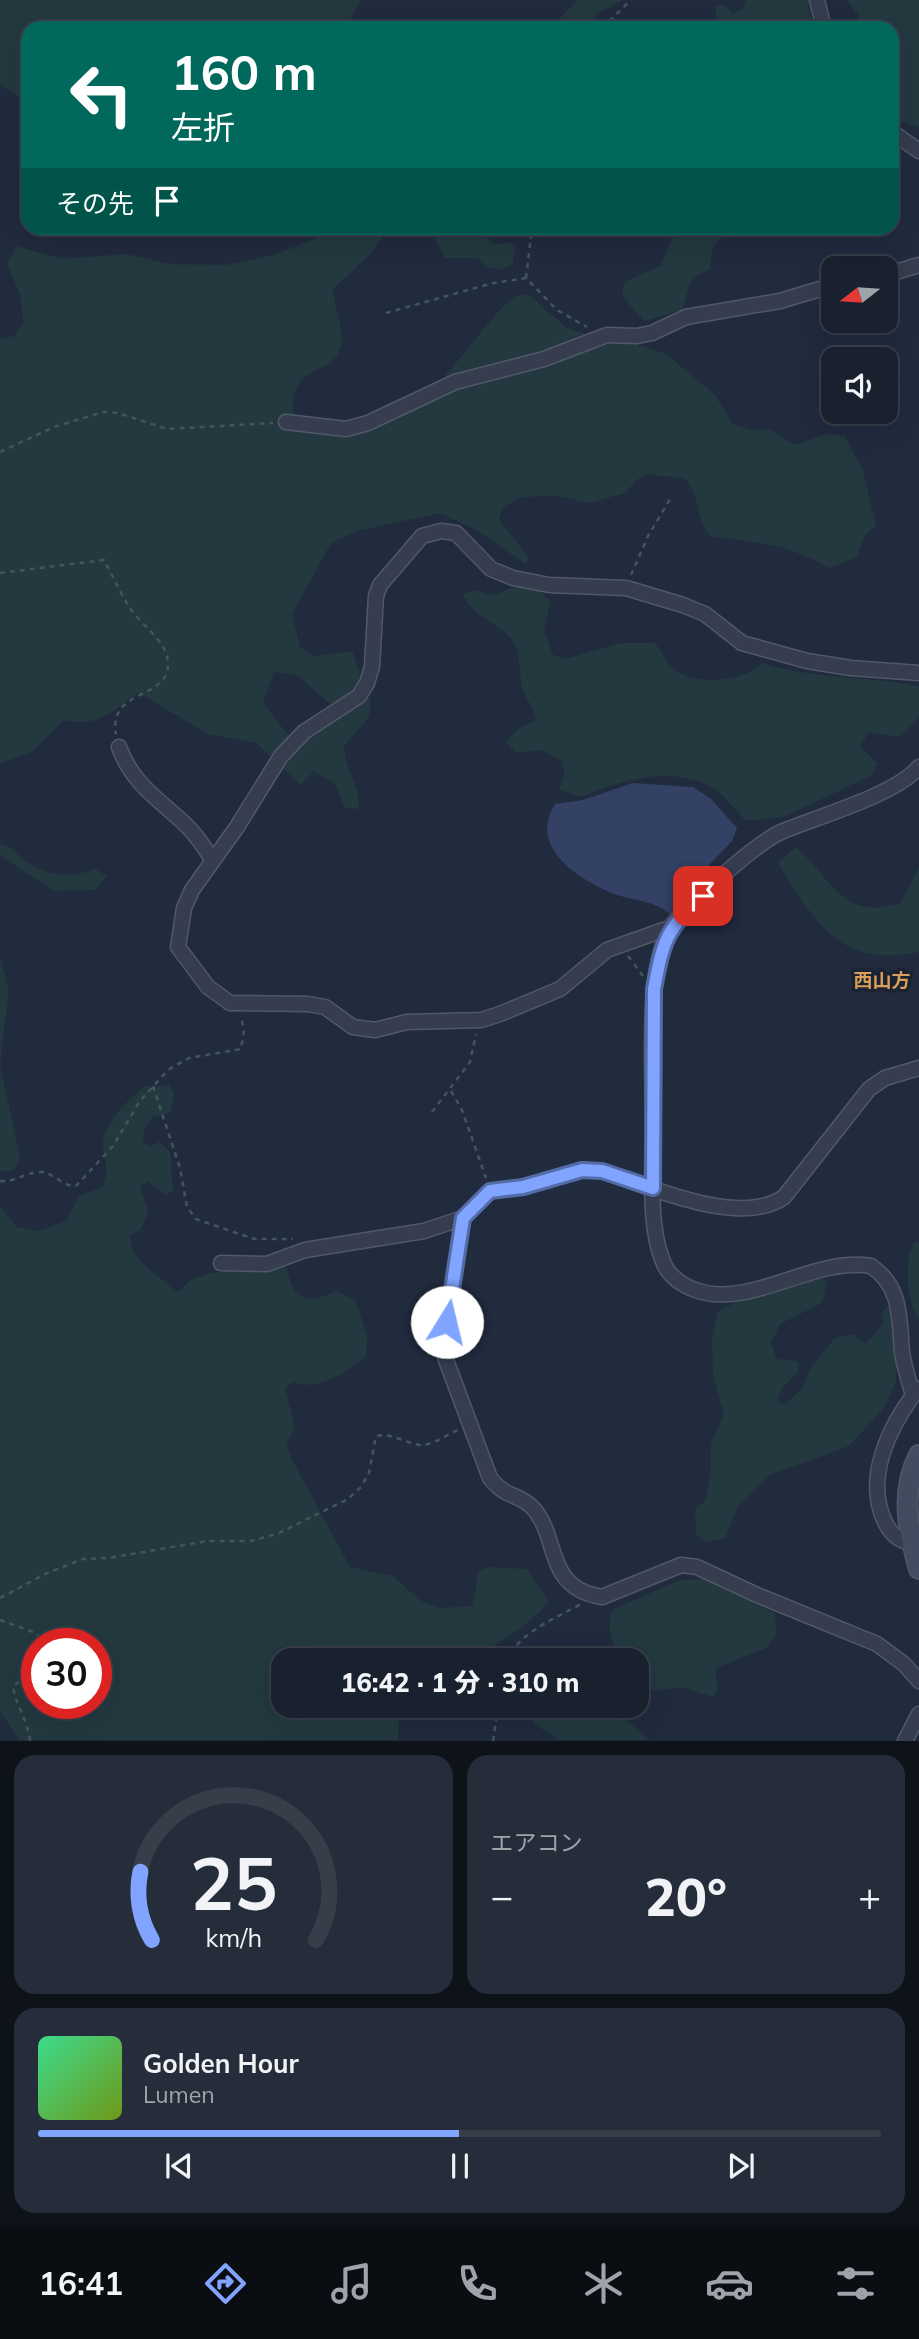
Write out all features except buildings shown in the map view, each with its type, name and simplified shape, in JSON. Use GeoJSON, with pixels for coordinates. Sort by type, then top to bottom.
{"type":"FeatureCollection","features":[{"type":"Feature","properties":{"kind":"main road"},"geometry":{"type":"LineString","coordinates":[[919,1455],[911,1470],[906,1521],[919,1569]]}},
{"type":"Feature","properties":{"kind":"street"},"geometry":{"type":"LineString","coordinates":[[817,0],[822,21]]}},
{"type":"Feature","properties":{"kind":"street"},"geometry":{"type":"LineString","coordinates":[[899,137],[919,151]]}},
{"type":"Feature","properties":{"kind":"street"},"geometry":{"type":"LineString","coordinates":[[898,271],[919,265]]}},
{"type":"Feature","properties":{"kind":"street"},"geometry":{"type":"LineString","coordinates":[[286,422],[346,429],[368,422],[455,382],[544,359],[607,335],[637,337],[686,317],[780,301],[821,289]]}},
{"type":"Feature","properties":{"kind":"street"},"geometry":{"type":"LineString","coordinates":[[919,673],[850,668],[807,661],[742,643],[705,614],[626,588],[582,588],[513,578],[491,569],[456,533],[441,531],[422,536],[380,585],[372,628],[372,667],[359,696],[304,732],[281,756],[237,827],[191,890],[184,908],[178,947],[220,999],[240,1004],[286,1002],[325,1007],[353,1027],[366,1030],[407,1022],[481,1020],[561,989],[574,981],[596,959],[676,922],[754,849],[780,833],[830,815],[901,781],[919,767]]}},
{"type":"Feature","properties":{"kind":"street"},"geometry":{"type":"LineString","coordinates":[[119,747],[131,773],[147,792],[186,825],[212,859]]}},
{"type":"Feature","properties":{"kind":"street"},"geometry":{"type":"LineString","coordinates":[[676,922],[654,989],[653,1188],[662,1259],[679,1282],[706,1293],[730,1293],[839,1265],[871,1266],[881,1273],[893,1288],[901,1315],[902,1353],[916,1392],[891,1433],[876,1489],[880,1512],[889,1530],[902,1542],[911,1542]]}},
{"type":"Feature","properties":{"kind":"street"},"geometry":{"type":"LineString","coordinates":[[221,1263],[267,1264],[305,1250],[407,1234],[463,1218],[490,1191],[523,1187],[582,1170],[602,1171],[728,1208],[751,1210],[771,1206],[784,1197],[869,1089],[885,1077],[919,1068]]}},
{"type":"Feature","properties":{"kind":"street"},"geometry":{"type":"LineString","coordinates":[[463,1218],[443,1347],[490,1478],[499,1491],[527,1503],[536,1510],[568,1582],[591,1595],[602,1597],[681,1565],[698,1567],[757,1595],[877,1644],[904,1664],[919,1681]]}},
{"type":"Feature","properties":{"kind":"street"},"geometry":{"type":"LineString","coordinates":[[905,1741],[919,1714]]}},
{"type":"Feature","properties":{"kind":"path"},"geometry":{"type":"LineString","coordinates":[[609,21],[631,0]]}},
{"type":"Feature","properties":{"kind":"path"},"geometry":{"type":"LineString","coordinates":[[526,278],[531,235]]}},
{"type":"Feature","properties":{"kind":"path"},"geometry":{"type":"LineString","coordinates":[[386,313],[493,283],[526,278]]}},
{"type":"Feature","properties":{"kind":"path"},"geometry":{"type":"LineString","coordinates":[[526,278],[557,310],[577,323],[607,335]]}},
{"type":"Feature","properties":{"kind":"path"},"geometry":{"type":"LineString","coordinates":[[0,452],[54,427],[103,412],[118,413],[167,429],[286,422]]}},
{"type":"Feature","properties":{"kind":"path"},"geometry":{"type":"LineString","coordinates":[[626,588],[648,536],[672,496]]}},
{"type":"Feature","properties":{"kind":"path"},"geometry":{"type":"LineString","coordinates":[[0,573],[104,560],[131,610],[162,646],[168,660],[168,671],[161,682],[123,706],[117,713],[114,724],[119,747]]}},
{"type":"Feature","properties":{"kind":"path"},"geometry":{"type":"LineString","coordinates":[[620,946],[654,989]]}},
{"type":"Feature","properties":{"kind":"path"},"geometry":{"type":"LineString","coordinates":[[0,1181],[18,1181],[38,1172],[47,1173],[68,1186],[76,1186],[113,1146],[152,1085],[178,1062],[241,1049],[244,1031],[240,1004]]}},
{"type":"Feature","properties":{"kind":"path"},"geometry":{"type":"LineString","coordinates":[[432,1111],[451,1091],[470,1062],[481,1020]]}},
{"type":"Feature","properties":{"kind":"path"},"geometry":{"type":"LineString","coordinates":[[152,1085],[180,1168],[187,1207],[196,1219],[254,1239],[301,1239]]}},
{"type":"Feature","properties":{"kind":"path"},"geometry":{"type":"LineString","coordinates":[[451,1091],[462,1110],[490,1191]]}},
{"type":"Feature","properties":{"kind":"path"},"geometry":{"type":"LineString","coordinates":[[0,1598],[45,1574],[83,1559],[109,1558],[207,1541],[251,1541],[279,1533],[348,1499],[361,1487],[369,1473],[376,1436],[383,1434],[418,1445],[429,1444],[470,1422]]}},
{"type":"Feature","properties":{"kind":"path"},"geometry":{"type":"LineString","coordinates":[[512,1648],[530,1632],[586,1602],[591,1595]]}},
{"type":"Feature","properties":{"kind":"path"},"geometry":{"type":"LineString","coordinates":[[0,1620],[25,1628]]}},
{"type":"Feature","properties":{"kind":"path"},"geometry":{"type":"LineString","coordinates":[[21,1681],[13,1686],[15,1700],[21,1711]]}},
{"type":"Feature","properties":{"kind":"path"},"geometry":{"type":"LineString","coordinates":[[494,1741],[497,1718]]}},
{"type":"Feature","properties":{"kind":"path"},"geometry":{"type":"LineString","coordinates":[[25,1719],[30,1741]]}},
{"type":"Feature","properties":{"kind":"green space"},"geometry":{"type":"Polygon","coordinates":[[[0,0],[361,0],[349,21],[21,21],[21,94],[17,96],[0,85],[0,0]]]}},
{"type":"Feature","properties":{"kind":"green space"},"geometry":{"type":"Polygon","coordinates":[[[577,0],[622,0],[598,13],[590,21],[558,21],[577,0]]]}},
{"type":"Feature","properties":{"kind":"green space"},"geometry":{"type":"Polygon","coordinates":[[[747,0],[807,0],[812,21],[718,21],[715,6],[723,4],[732,13],[742,10],[747,0]]]}},
{"type":"Feature","properties":{"kind":"green space"},"geometry":{"type":"Polygon","coordinates":[[[847,0],[919,0],[919,127],[899,121],[899,21],[857,21],[859,16],[847,0]]]}},
{"type":"Feature","properties":{"kind":"green space"},"geometry":{"type":"Polygon","coordinates":[[[325,235],[385,235],[367,257],[333,289],[342,334],[341,347],[333,360],[303,379],[296,388],[294,413],[305,429],[321,434],[342,433],[388,419],[442,396],[445,376],[502,307],[516,296],[528,294],[567,328],[588,335],[602,345],[633,343],[666,354],[715,395],[733,424],[751,430],[770,429],[794,445],[828,434],[845,436],[863,471],[876,526],[866,534],[856,558],[829,568],[786,549],[711,537],[702,522],[694,493],[685,479],[649,474],[638,479],[625,493],[589,503],[558,496],[521,497],[502,508],[499,520],[528,556],[527,565],[480,532],[440,513],[357,531],[331,543],[292,614],[300,647],[315,656],[352,651],[360,674],[356,692],[330,704],[297,675],[274,672],[263,703],[287,734],[301,742],[365,696],[371,699],[369,717],[344,746],[347,764],[358,793],[358,809],[345,808],[334,783],[314,771],[301,785],[256,743],[209,734],[138,693],[96,720],[64,720],[33,751],[0,764],[0,339],[14,336],[24,323],[20,294],[7,265],[16,246],[62,259],[126,254],[171,264],[226,265],[274,255],[325,235]]]}},
{"type":"Feature","properties":{"kind":"green space"},"geometry":{"type":"Polygon","coordinates":[[[435,235],[485,235],[494,245],[508,242],[516,247],[512,265],[502,269],[488,268],[477,258],[445,258],[435,240],[435,235]]]}},
{"type":"Feature","properties":{"kind":"green space"},"geometry":{"type":"Polygon","coordinates":[[[673,235],[726,235],[713,248],[711,268],[692,278],[682,310],[644,321],[622,296],[624,282],[661,266],[673,235]]]}},
{"type":"Feature","properties":{"kind":"green space"},"geometry":{"type":"Polygon","coordinates":[[[517,585],[538,591],[551,601],[544,630],[553,655],[566,659],[621,643],[655,643],[676,671],[700,679],[734,677],[745,674],[762,663],[820,675],[919,686],[919,718],[899,737],[869,732],[860,746],[877,764],[872,775],[784,817],[746,821],[716,790],[695,780],[679,777],[646,777],[581,797],[559,789],[565,774],[561,760],[542,750],[517,753],[506,742],[520,727],[536,720],[521,684],[518,655],[510,637],[472,608],[462,594],[477,590],[494,596],[517,585]]]}},
{"type":"Feature","properties":{"kind":"green space"},"geometry":{"type":"Polygon","coordinates":[[[0,844],[8,846],[27,862],[45,872],[64,875],[95,869],[107,876],[95,890],[55,891],[0,856],[0,844]]]}},
{"type":"Feature","properties":{"kind":"green space"},"geometry":{"type":"Polygon","coordinates":[[[795,847],[845,898],[866,907],[900,904],[919,868],[919,952],[869,954],[849,947],[833,936],[818,922],[778,863],[795,847]]]}},
{"type":"Feature","properties":{"kind":"green space"},"geometry":{"type":"Polygon","coordinates":[[[0,957],[9,990],[0,1065],[0,957]]]}},
{"type":"Feature","properties":{"kind":"green space"},"geometry":{"type":"Polygon","coordinates":[[[0,1065],[20,1158],[14,1170],[0,1172],[0,1065]]]}},
{"type":"Feature","properties":{"kind":"green space"},"geometry":{"type":"Polygon","coordinates":[[[169,1085],[174,1094],[170,1113],[153,1116],[144,1129],[143,1142],[149,1147],[159,1142],[170,1152],[173,1192],[165,1194],[148,1182],[140,1186],[148,1212],[141,1229],[130,1235],[130,1243],[139,1259],[176,1292],[193,1279],[216,1272],[287,1267],[293,1286],[302,1297],[316,1298],[336,1291],[356,1301],[367,1337],[366,1356],[332,1379],[313,1384],[293,1382],[285,1388],[295,1429],[286,1444],[350,1567],[393,1576],[422,1602],[441,1608],[472,1606],[479,1571],[491,1567],[527,1569],[549,1602],[531,1620],[489,1648],[271,1648],[271,1718],[399,1718],[398,1740],[19,1740],[0,1711],[0,1206],[17,1227],[39,1231],[66,1221],[79,1196],[103,1187],[106,1169],[104,1136],[124,1105],[144,1087],[169,1085]]]}},
{"type":"Feature","properties":{"kind":"green space"},"geometry":{"type":"Polygon","coordinates":[[[914,1243],[919,1243],[919,1320],[908,1282],[908,1260],[914,1243]]]}},
{"type":"Feature","properties":{"kind":"green space"},"geometry":{"type":"Polygon","coordinates":[[[820,1278],[827,1281],[822,1303],[780,1324],[771,1343],[777,1359],[798,1361],[798,1372],[782,1388],[777,1401],[784,1405],[803,1388],[809,1370],[835,1338],[852,1334],[866,1344],[883,1324],[882,1312],[891,1302],[897,1314],[896,1382],[883,1409],[849,1446],[770,1475],[737,1508],[725,1539],[705,1542],[696,1534],[695,1509],[706,1500],[711,1471],[711,1444],[724,1414],[713,1376],[712,1340],[718,1311],[738,1301],[820,1278]]]}},
{"type":"Feature","properties":{"kind":"green space"},"geometry":{"type":"Polygon","coordinates":[[[702,1579],[775,1613],[777,1635],[766,1648],[716,1668],[717,1690],[713,1697],[682,1687],[653,1691],[649,1686],[649,1648],[615,1648],[613,1644],[610,1631],[612,1610],[680,1580],[702,1579]]]}},
{"type":"Feature","properties":{"kind":"green space"},"geometry":{"type":"Polygon","coordinates":[[[531,1718],[622,1718],[635,1726],[649,1740],[560,1740],[537,1726],[531,1718]]]}},
{"type":"Feature","properties":{"kind":"water"},"geometry":{"type":"Polygon","coordinates":[[[633,783],[693,787],[710,798],[737,828],[732,841],[672,904],[675,909],[670,914],[648,903],[609,892],[582,877],[559,858],[551,846],[548,819],[555,804],[583,800],[633,783]]]}},
{"type":"Feature","properties":{"kind":"district","name":"西山方"},"geometry":{"type":"Point","coordinates":[882,980]}},
{"type":"Feature","properties":{"kind":"route"},"geometry":{"type":"LineString","coordinates":[[447,1322],[463,1218],[490,1191],[523,1187],[582,1170],[602,1171],[653,1188],[654,989],[659,964],[674,922],[703,896]]}}]}
